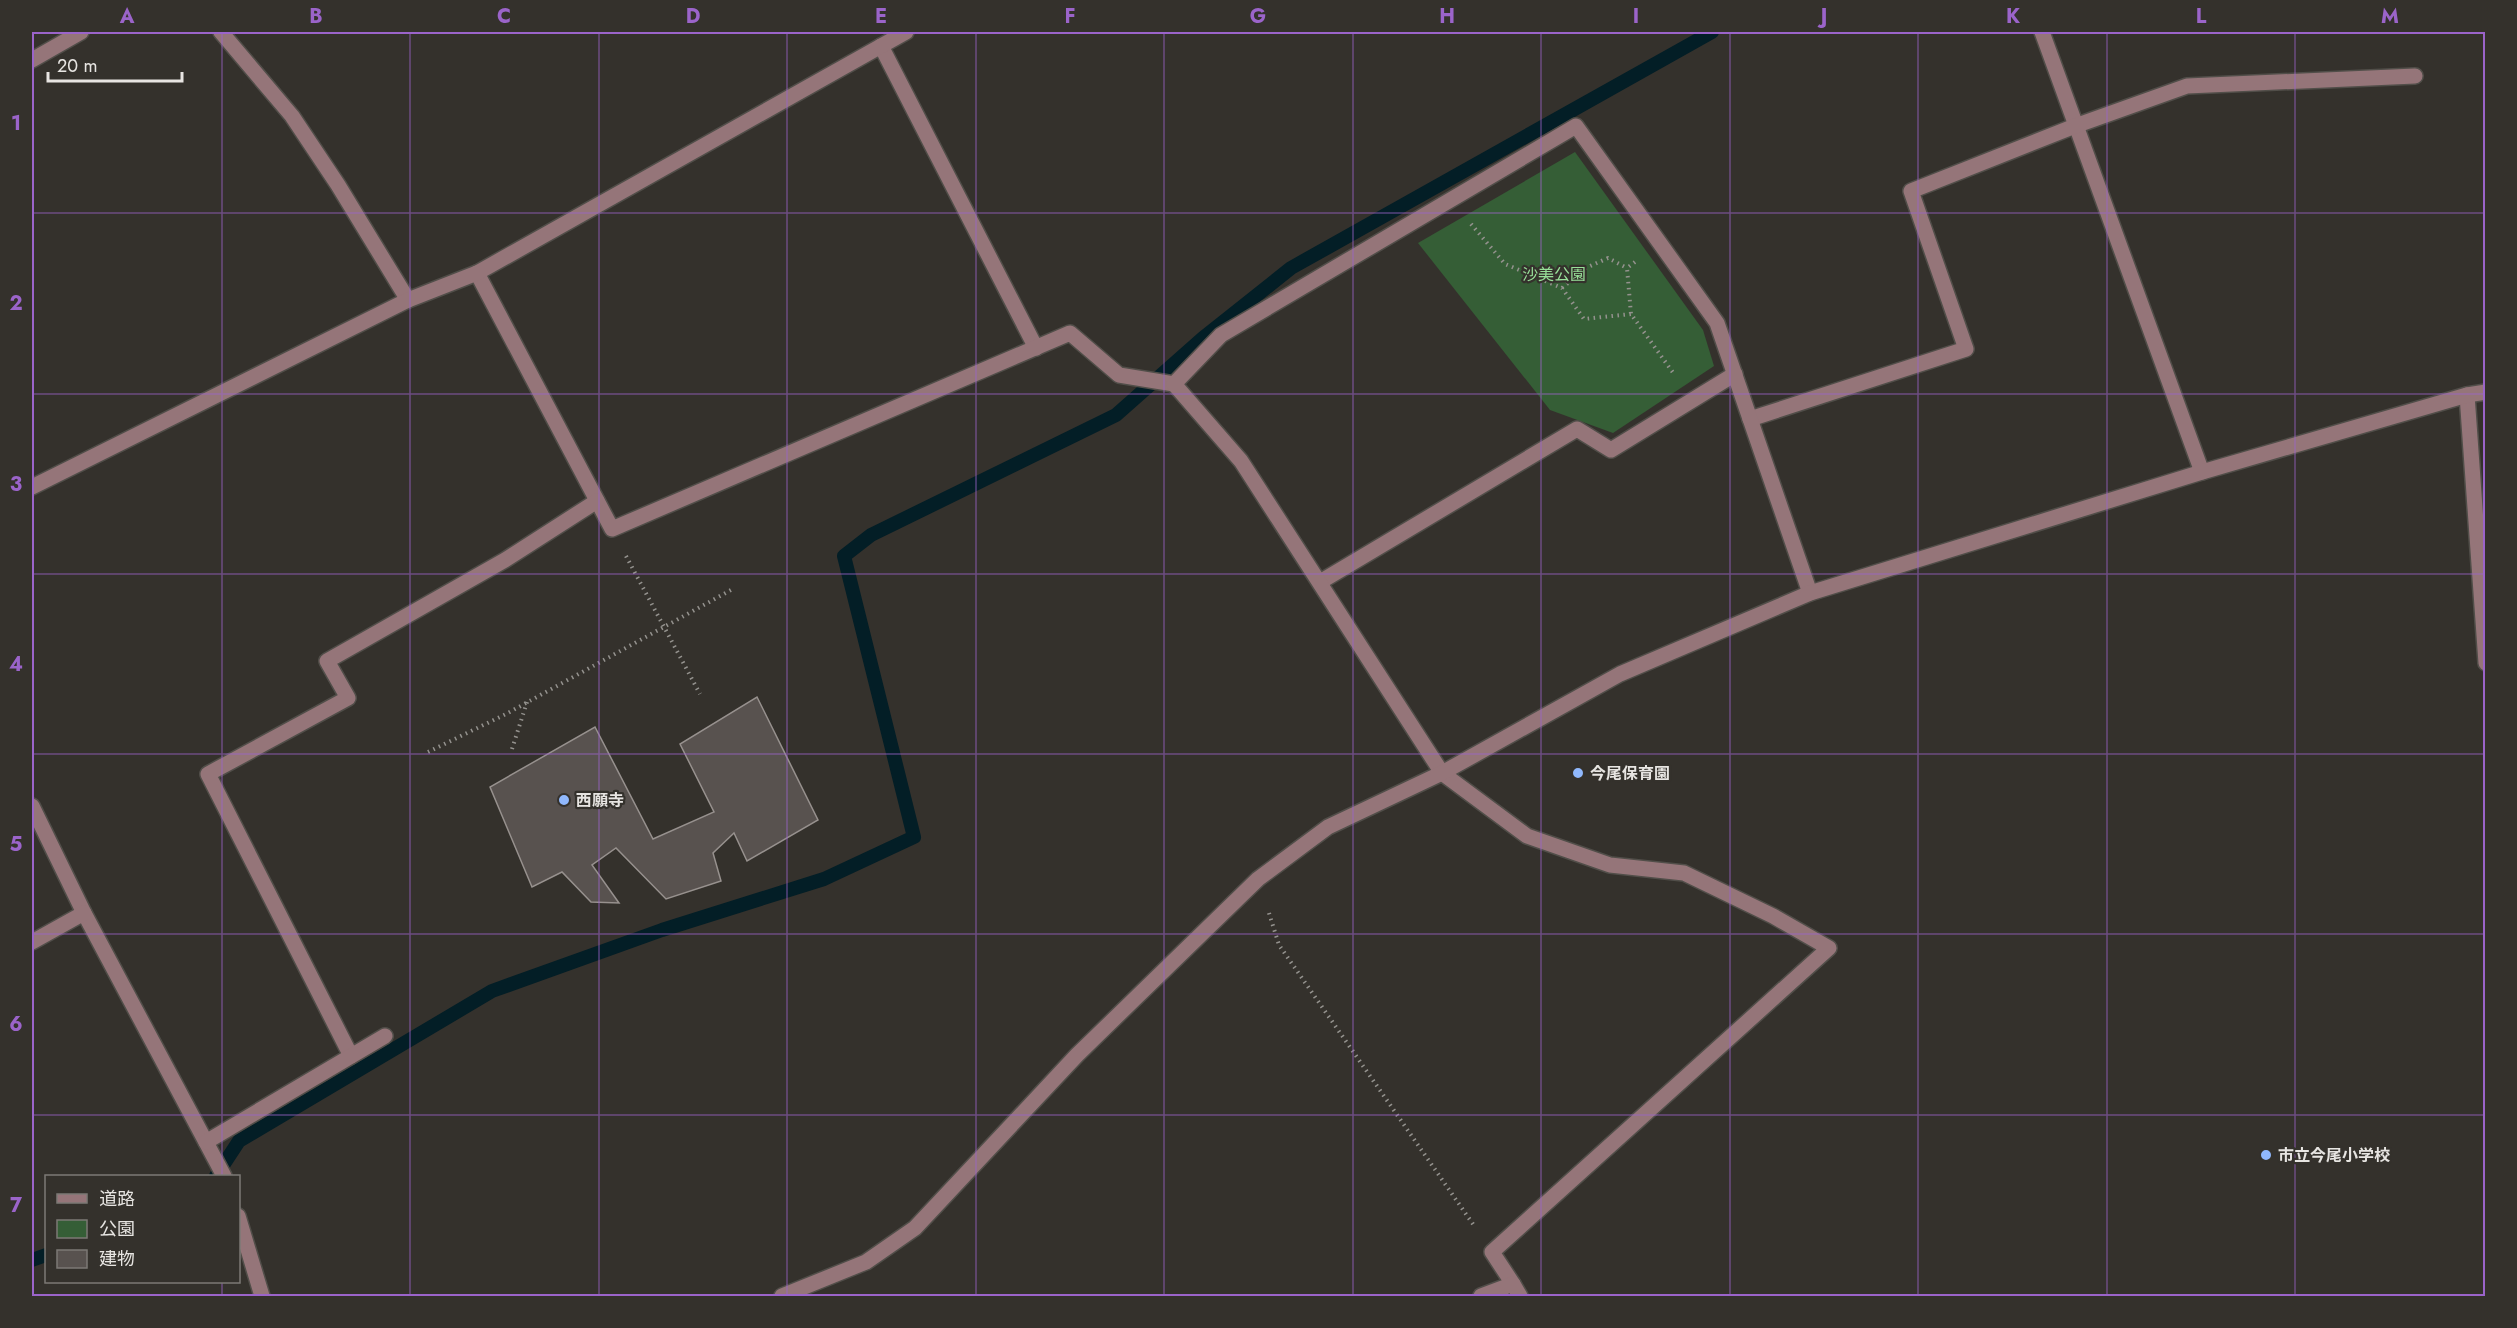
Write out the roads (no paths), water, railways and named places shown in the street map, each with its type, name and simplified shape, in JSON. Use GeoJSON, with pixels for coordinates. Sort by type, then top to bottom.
{"type":"FeatureCollection","features":[{"type":"Feature","properties":{"kind":"street"},"geometry":{"type":"LineString","coordinates":[[32,60],[81,32]]}},
{"type":"Feature","properties":{"kind":"street"},"geometry":{"type":"LineString","coordinates":[[221,32],[292,116],[338,185],[408,300]]}},
{"type":"Feature","properties":{"kind":"street"},"geometry":{"type":"LineString","coordinates":[[32,487],[408,300],[477,273],[906,32]]}},
{"type":"Feature","properties":{"kind":"street"},"geometry":{"type":"LineString","coordinates":[[2042,32],[2202,472]]}},
{"type":"Feature","properties":{"kind":"street"},"geometry":{"type":"LineString","coordinates":[[881,46],[1036,348]]}},
{"type":"Feature","properties":{"kind":"street"},"geometry":{"type":"LineString","coordinates":[[1750,419],[1966,350],[1911,191],[2075,126],[2187,86],[2415,76]]}},
{"type":"Feature","properties":{"kind":"street"},"geometry":{"type":"LineString","coordinates":[[1174,384],[1221,335],[1576,126],[1717,323],[1810,592]]}},
{"type":"Feature","properties":{"kind":"street"},"geometry":{"type":"LineString","coordinates":[[477,273],[612,529],[1070,333],[1119,375],[1174,384],[1241,461],[1442,773],[1527,836],[1610,865],[1684,873],[1773,916],[1829,948],[1492,1252],[1516,1290],[1481,1296]]}},
{"type":"Feature","properties":{"kind":"street"},"geometry":{"type":"LineString","coordinates":[[1320,582],[1577,429],[1611,450],[1735,374]]}},
{"type":"Feature","properties":{"kind":"street"},"geometry":{"type":"LineString","coordinates":[[782,1296],[866,1262],[915,1228],[1077,1055],[1258,879],[1328,827],[1442,773],[1620,674],[1810,592],[2202,472],[2467,394],[2486,392]]}},
{"type":"Feature","properties":{"kind":"street"},"geometry":{"type":"LineString","coordinates":[[2467,394],[2486,663]]}},
{"type":"Feature","properties":{"kind":"street"},"geometry":{"type":"LineString","coordinates":[[351,1056],[208,774],[348,698],[327,661],[505,560],[597,501]]}},
{"type":"Feature","properties":{"kind":"street"},"geometry":{"type":"LineString","coordinates":[[32,806],[84,913],[223,1175]]}},
{"type":"Feature","properties":{"kind":"street"},"geometry":{"type":"LineString","coordinates":[[32,942],[84,913]]}},
{"type":"Feature","properties":{"kind":"street"},"geometry":{"type":"LineString","coordinates":[[206,1142],[385,1036]]}},
{"type":"Feature","properties":{"kind":"street"},"geometry":{"type":"LineString","coordinates":[[240,1223],[262,1296]]}},
{"type":"Feature","properties":{"kind":"waterway"},"geometry":{"type":"LineString","coordinates":[[217,1175],[239,1141],[492,991],[662,930],[824,879],[914,837],[844,556],[871,535],[1116,415],[1203,338],[1291,268],[1712,32]]}},
{"type":"Feature","properties":{"kind":"waterway"},"geometry":{"type":"LineString","coordinates":[[32,1260],[45,1255]]}},
{"type":"Feature","properties":{"kind":"place","name":"今尾保育園"},"geometry":{"type":"Point","coordinates":[1578,773]}},
{"type":"Feature","properties":{"kind":"place","name":"西願寺"},"geometry":{"type":"Point","coordinates":[564,800]}},
{"type":"Feature","properties":{"kind":"place","name":"市立今尾小学校"},"geometry":{"type":"Point","coordinates":[2266,1155]}},
{"type":"Feature","properties":{"kind":"park label","name":"沙美公園"},"geometry":{"type":"Point","coordinates":[1554,274]}}]}
